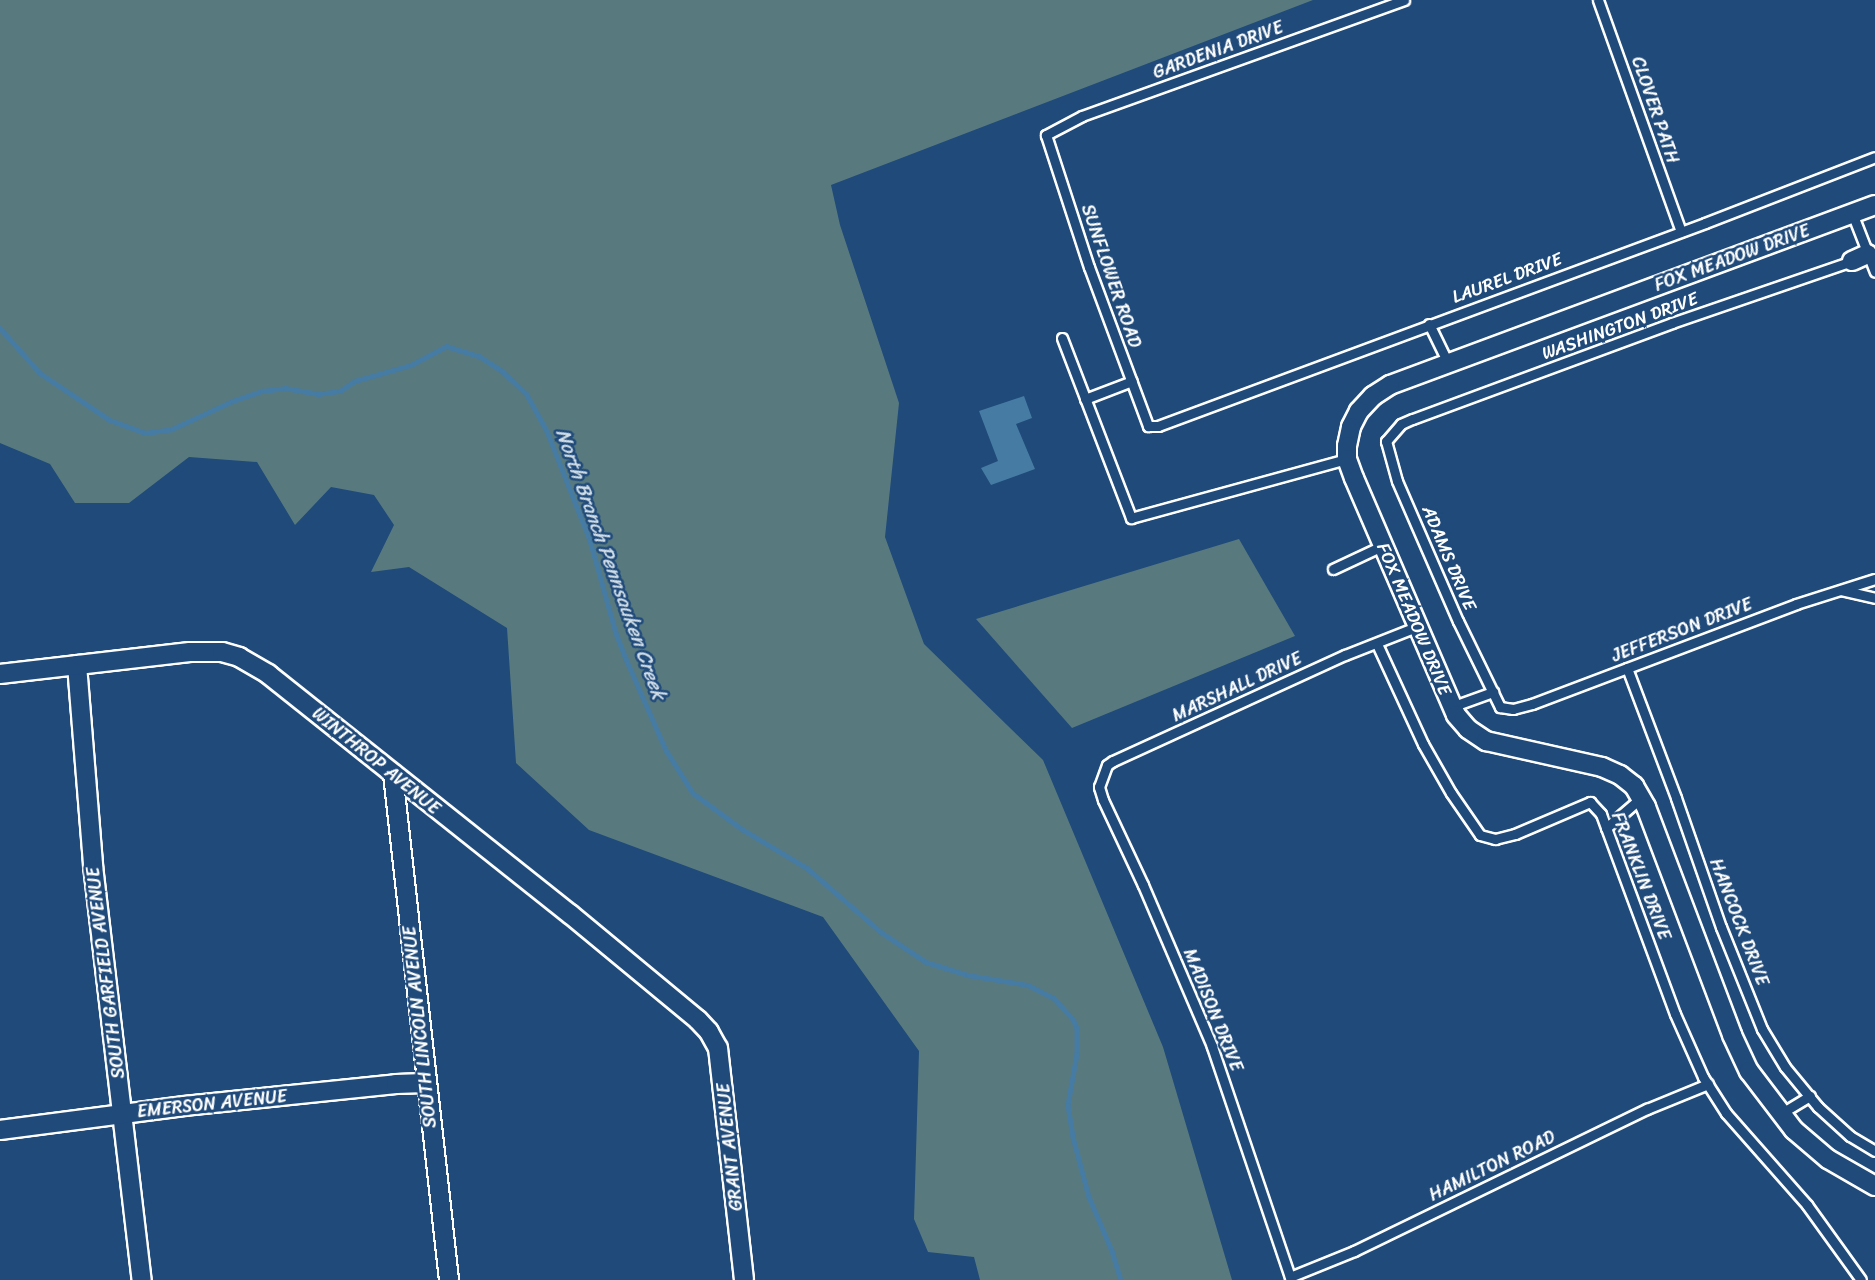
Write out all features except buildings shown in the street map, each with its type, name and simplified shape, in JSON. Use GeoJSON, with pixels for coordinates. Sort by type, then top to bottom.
{"type":"FeatureCollection","features":[{"type":"Feature","properties":{"kind":"street","name":"FOX MEADOW DRIVE"},"geometry":{"type":"LineString","coordinates":[[1875,205],[1390,385],[1373,396],[1354,419],[1348,436],[1347,459],[1451,707],[1468,729],[1486,741],[1602,767],[1620,775],[1634,786],[1642,798],[1732,1035],[1749,1071],[1794,1130],[1828,1159],[1875,1186]]}},
{"type":"Feature","properties":{"kind":"street","name":"WINTHROP AVENUE"},"geometry":{"type":"LineString","coordinates":[[0,674],[207,651],[239,657],[268,674],[698,1020]]}},
{"type":"Feature","properties":{"kind":"street","name":"SOUTH GARFIELD AVENUE"},"geometry":{"type":"LineString","coordinates":[[77,665],[93,866],[142,1280]]}},
{"type":"Feature","properties":{"kind":"street","name":"SOUTH LINCOLN AVENUE"},"geometry":{"type":"LineString","coordinates":[[393,774],[425,1083],[449,1280]]}},
{"type":"Feature","properties":{"kind":"street","name":"GRANT AVENUE"},"geometry":{"type":"LineString","coordinates":[[698,1020],[710,1032],[718,1048],[722,1067],[744,1280]]}},
{"type":"Feature","properties":{"kind":"street","name":"EMERSON AVENUE"},"geometry":{"type":"LineString","coordinates":[[0,1130],[313,1092],[425,1083]]}},
{"type":"Feature","properties":{"kind":"lane","name":"GARDENIA DRIVE"},"geometry":{"type":"LineString","coordinates":[[1046,135],[1082,116],[1404,0]]}},
{"type":"Feature","properties":{"kind":"lane","name":"CLOVER PATH"},"geometry":{"type":"LineString","coordinates":[[1598,0],[1681,232]]}},
{"type":"Feature","properties":{"kind":"lane","name":"SUNFLOWER ROAD"},"geometry":{"type":"LineString","coordinates":[[1046,135],[1089,267],[1148,426]]}},
{"type":"Feature","properties":{"kind":"lane","name":"LAUREL DRIVE"},"geometry":{"type":"LineString","coordinates":[[1148,426],[1158,426],[1681,232],[1875,157]]}},
{"type":"Feature","properties":{"kind":"lane"},"geometry":{"type":"LineString","coordinates":[[1852,213],[1860,257],[1875,272]]}},
{"type":"Feature","properties":{"kind":"lane","name":"WASHINGTON DRIVE"},"geometry":{"type":"LineString","coordinates":[[1401,423],[1672,323],[1860,257]]}},
{"type":"Feature","properties":{"kind":"lane"},"geometry":{"type":"LineString","coordinates":[[1429,324],[1448,363]]}},
{"type":"Feature","properties":{"kind":"lane"},"geometry":{"type":"LineString","coordinates":[[1062,338],[1131,518],[1347,459]]}},
{"type":"Feature","properties":{"kind":"lane"},"geometry":{"type":"LineString","coordinates":[[1085,399],[1132,381]]}},
{"type":"Feature","properties":{"kind":"lane","name":"ADAMS DRIVE"},"geometry":{"type":"LineString","coordinates":[[1401,423],[1386,441],[1387,453],[1458,621],[1500,707]]}},
{"type":"Feature","properties":{"kind":"lane"},"geometry":{"type":"LineString","coordinates":[[1333,569],[1382,546]]}},
{"type":"Feature","properties":{"kind":"lane","name":"JEFFERSON DRIVE"},"geometry":{"type":"LineString","coordinates":[[1500,707],[1513,709],[1532,704],[1829,592],[1875,579]]}},
{"type":"Feature","properties":{"kind":"lane"},"geometry":{"type":"LineString","coordinates":[[1841,590],[1875,598]]}},
{"type":"Feature","properties":{"kind":"lane"},"geometry":{"type":"LineString","coordinates":[[1377,644],[1416,627]]}},
{"type":"Feature","properties":{"kind":"lane","name":"MARSHALL DRIVE"},"geometry":{"type":"LineString","coordinates":[[1113,761],[1335,660],[1377,644]]}},
{"type":"Feature","properties":{"kind":"lane","name":"FRANKLIN DRIVE"},"geometry":{"type":"LineString","coordinates":[[1377,644],[1423,744],[1459,807],[1480,835],[1495,840],[1515,834],[1590,802],[1601,814],[1675,1014],[1708,1084],[1726,1113],[1830,1234],[1861,1280]]}},
{"type":"Feature","properties":{"kind":"lane","name":"HANCOCK DRIVE"},"geometry":{"type":"LineString","coordinates":[[1627,668],[1744,987],[1773,1048],[1785,1067],[1842,1130],[1875,1151]]}},
{"type":"Feature","properties":{"kind":"lane"},"geometry":{"type":"LineString","coordinates":[[1451,707],[1492,692]]}},
{"type":"Feature","properties":{"kind":"lane","name":"MADISON DRIVE"},"geometry":{"type":"LineString","coordinates":[[1113,761],[1107,765],[1099,787],[1103,801],[1143,885],[1212,1046],[1290,1278]]}},
{"type":"Feature","properties":{"kind":"lane"},"geometry":{"type":"LineString","coordinates":[[1606,828],[1642,798]]}},
{"type":"Feature","properties":{"kind":"lane","name":"HAMILTON ROAD"},"geometry":{"type":"LineString","coordinates":[[1290,1278],[1345,1255],[1647,1109],[1708,1084]]}},
{"type":"Feature","properties":{"kind":"lane"},"geometry":{"type":"LineString","coordinates":[[1780,1114],[1810,1096]]}},
{"type":"Feature","properties":{"kind":"green space"},"geometry":{"type":"Polygon","coordinates":[[[0,0],[1313,0],[831,185],[840,225],[899,403],[885,537],[924,644],[1043,760],[1163,1047],[1232,1280],[980,1280],[974,1257],[928,1252],[914,1219],[919,1051],[823,917],[589,830],[516,763],[507,628],[409,567],[371,572],[394,525],[374,495],[331,487],[295,525],[257,462],[189,457],[129,503],[75,503],[50,464],[0,443],[0,0]]]}},
{"type":"Feature","properties":{"kind":"green space"},"geometry":{"type":"Polygon","coordinates":[[[1239,539],[1295,636],[1072,728],[976,619],[1239,539]]]}},
{"type":"Feature","properties":{"kind":"water"},"geometry":{"type":"Polygon","coordinates":[[[1024,396],[1032,418],[1016,424],[1035,469],[991,485],[981,468],[998,461],[979,411],[1024,396]]]}},
{"type":"Feature","properties":{"kind":"waterway","name":"North Branch Pennsauken Creek"},"geometry":{"type":"LineString","coordinates":[[0,328],[40,373],[110,420],[145,433],[172,429],[233,401],[262,391],[285,388],[318,394],[340,391],[355,381],[411,365],[446,346],[479,356],[502,371],[526,393],[547,431],[590,540],[616,633],[626,659],[666,750],[693,793],[742,829],[807,868],[881,932],[926,962],[968,975],[1028,985],[1054,998],[1073,1019],[1077,1028],[1077,1054],[1068,1105],[1073,1137],[1089,1197],[1112,1251],[1121,1280]]}}]}
